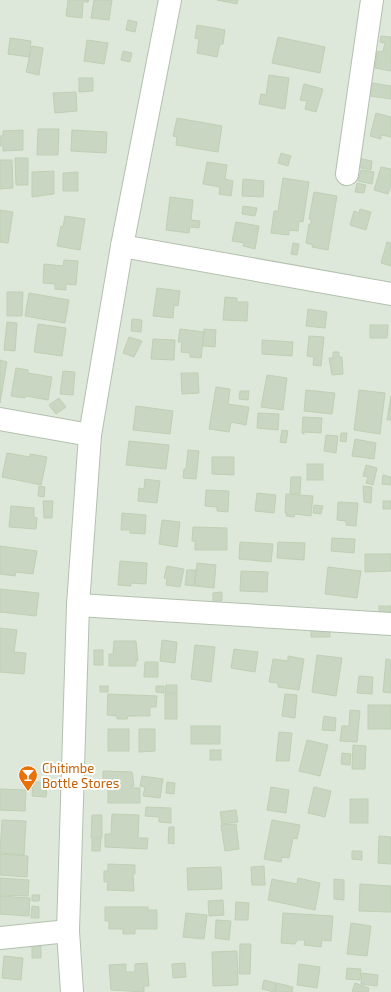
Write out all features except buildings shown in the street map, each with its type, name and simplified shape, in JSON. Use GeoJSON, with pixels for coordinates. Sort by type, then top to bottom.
{"type":"FeatureCollection","features":[{"type":"Feature","properties":{"kind":"street"},"geometry":{"type":"LineString","coordinates":[[72,992],[68,931],[78,605],[90,435],[122,246],[170,0]]}},
{"type":"Feature","properties":{"kind":"street"},"geometry":{"type":"LineString","coordinates":[[347,174],[372,0]]}},
{"type":"Feature","properties":{"kind":"street"},"geometry":{"type":"LineString","coordinates":[[122,246],[391,294]]}},
{"type":"Feature","properties":{"kind":"street"},"geometry":{"type":"LineString","coordinates":[[0,420],[90,435]]}},
{"type":"Feature","properties":{"kind":"street"},"geometry":{"type":"LineString","coordinates":[[78,605],[391,624]]}},
{"type":"Feature","properties":{"kind":"street"},"geometry":{"type":"LineString","coordinates":[[0,938],[68,931]]}},
{"type":"Feature","properties":{"kind":"shaded area"},"geometry":{"type":"Polygon","coordinates":[[[0,0],[391,0],[391,992],[0,992],[0,0]]]}},
{"type":"Feature","properties":{"kind":"place","name":"Chitimbe Bottle Stores"},"geometry":{"type":"Point","coordinates":[28,792]}}]}
